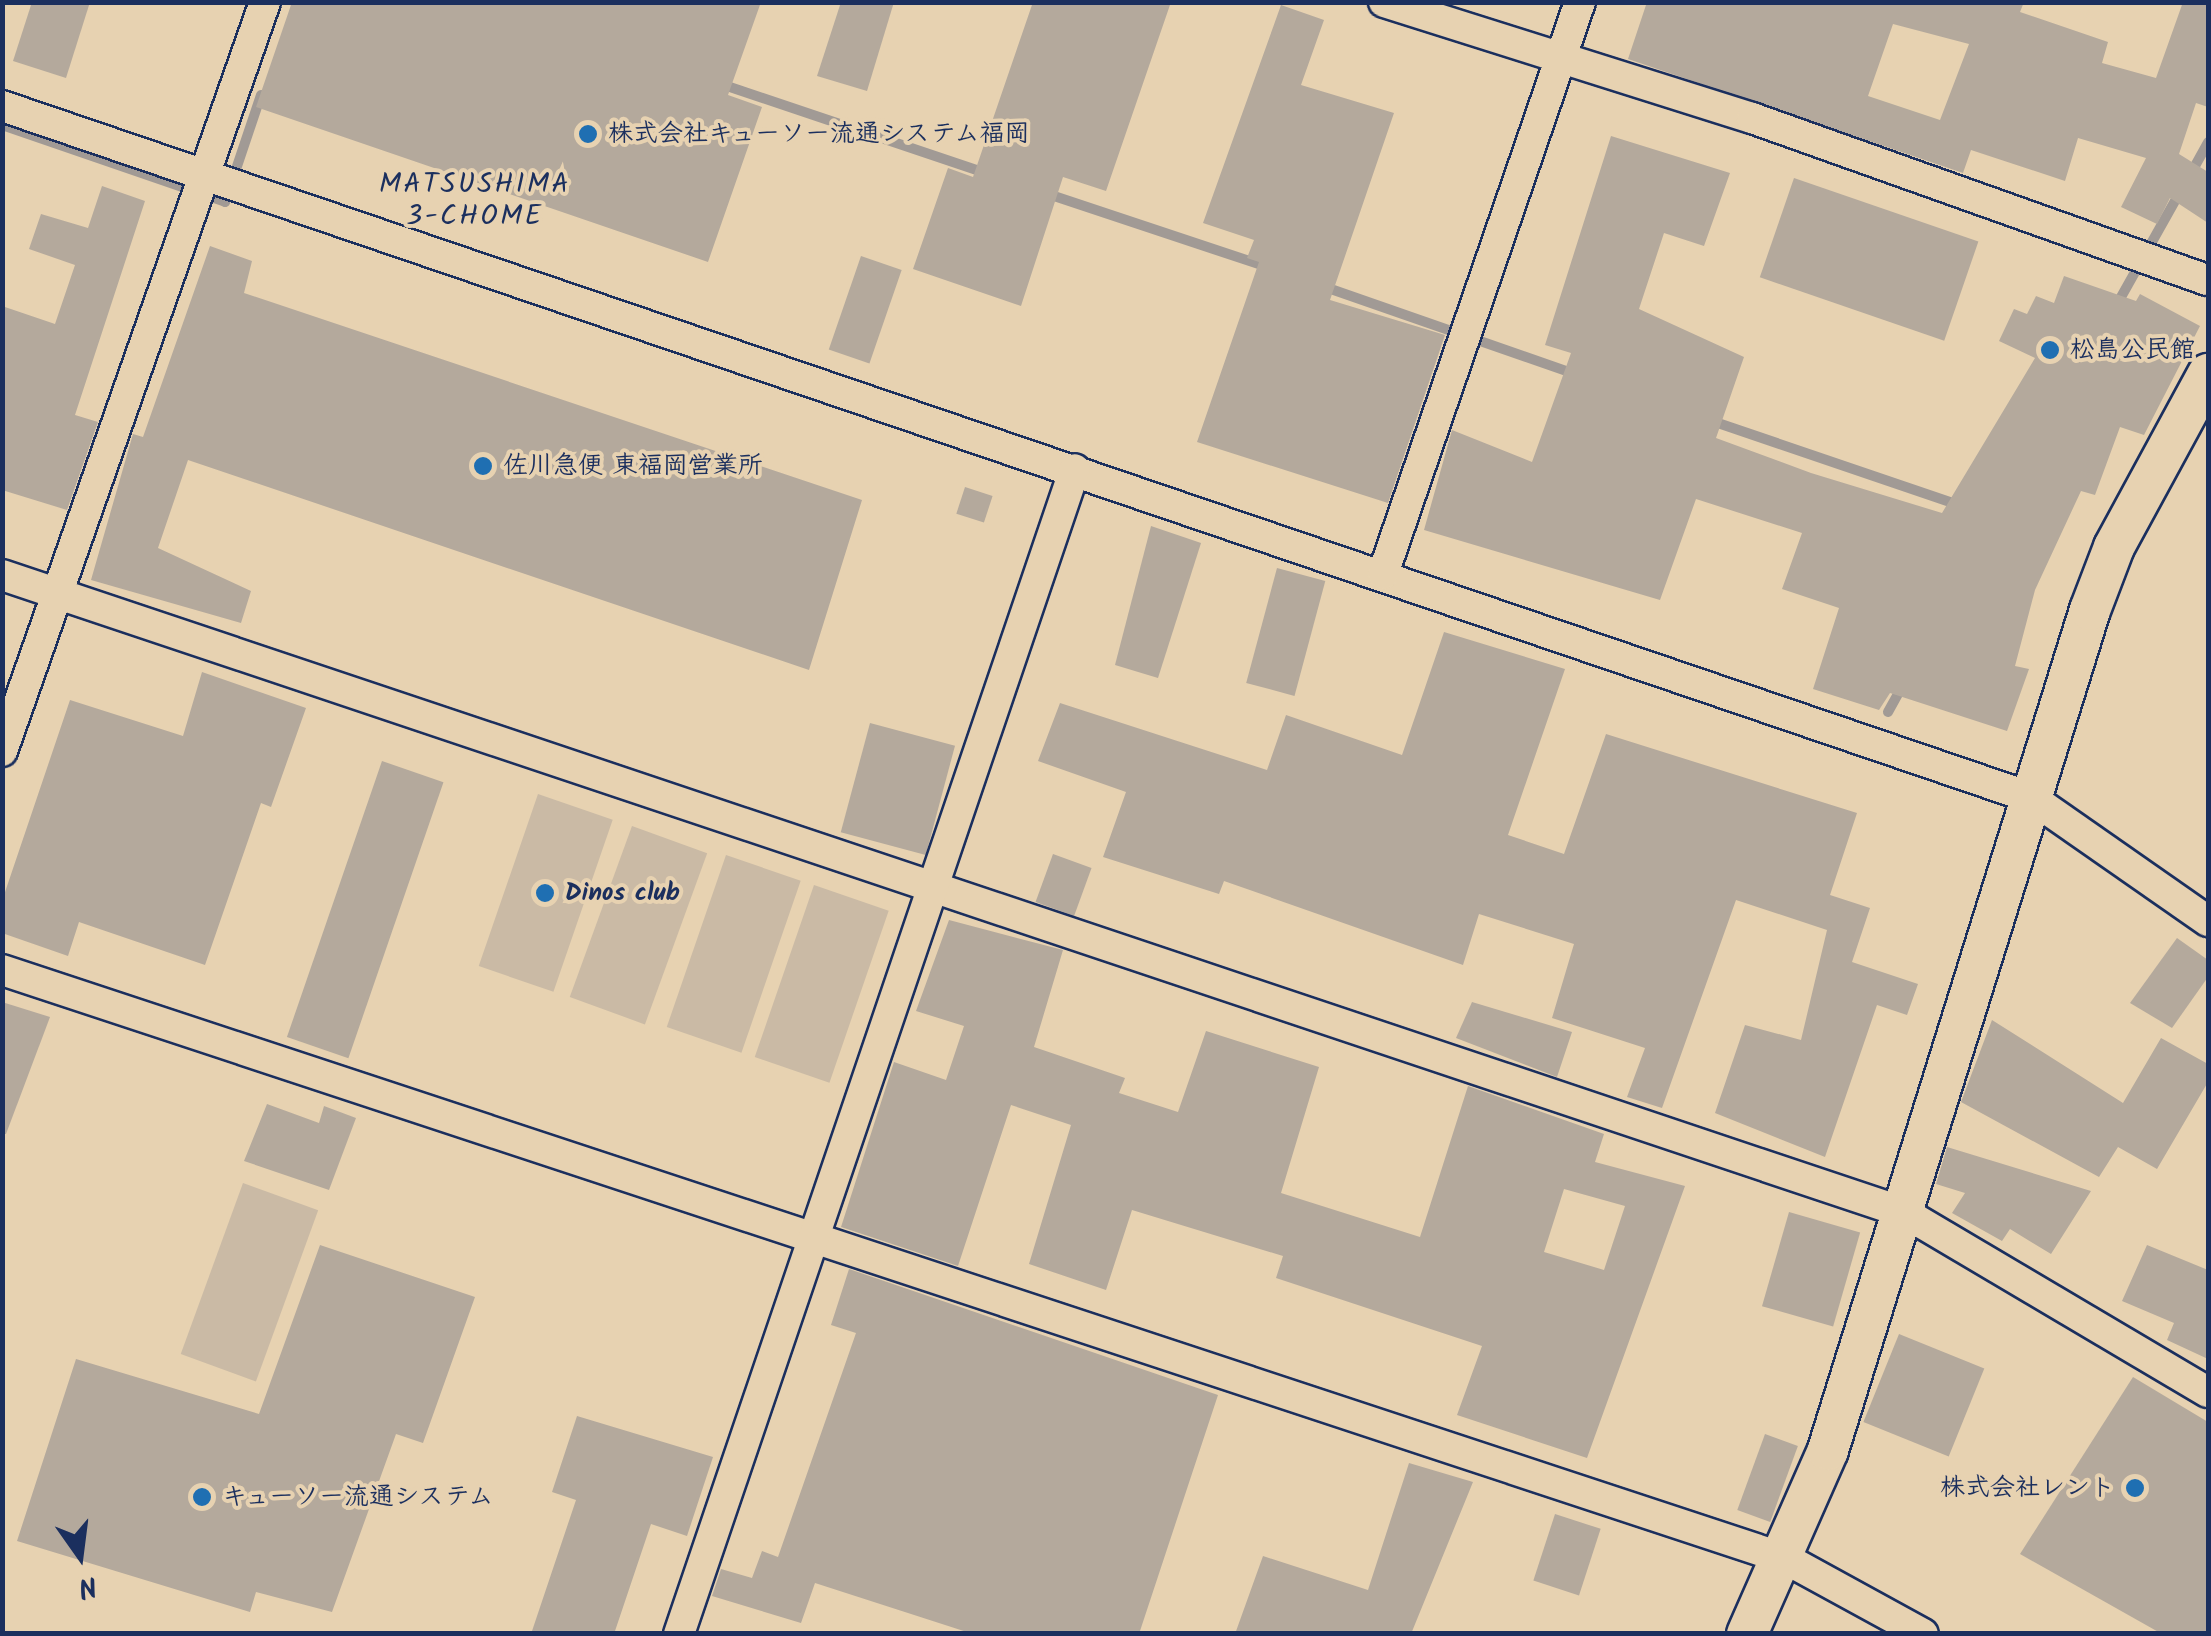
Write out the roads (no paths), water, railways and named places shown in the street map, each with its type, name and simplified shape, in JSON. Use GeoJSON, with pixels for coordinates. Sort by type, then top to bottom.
{"type":"FeatureCollection","features":[{"type":"Feature","properties":{"kind":"street"},"geometry":{"type":"LineString","coordinates":[[2,751],[265,2]]}},
{"type":"Feature","properties":{"kind":"street"},"geometry":{"type":"LineString","coordinates":[[1384,2],[1561,58],[2208,280]]}},
{"type":"Feature","properties":{"kind":"street"},"geometry":{"type":"LineString","coordinates":[[1383,574],[1580,2]]}},
{"type":"Feature","properties":{"kind":"street"},"geometry":{"type":"LineString","coordinates":[[2,106],[2030,797],[2208,921]]}},
{"type":"Feature","properties":{"kind":"street"},"geometry":{"type":"LineString","coordinates":[[1746,1634],[1786,1559],[1904,1213],[2030,797],[2114,546],[2204,393]]}},
{"type":"Feature","properties":{"kind":"street"},"geometry":{"type":"LineString","coordinates":[[679,1634],[814,1242],[928,884],[1074,470]]}},
{"type":"Feature","properties":{"kind":"street"},"geometry":{"type":"LineString","coordinates":[[2,575],[1904,1213],[2208,1392]]}},
{"type":"Feature","properties":{"kind":"street"},"geometry":{"type":"LineString","coordinates":[[2,970],[814,1242],[1786,1559],[1923,1634]]}},
{"type":"Feature","properties":{"kind":"waterway"},"geometry":{"type":"LineString","coordinates":[[718,83],[986,173]]}},
{"type":"Feature","properties":{"kind":"waterway"},"geometry":{"type":"LineString","coordinates":[[2,125],[225,202],[261,95]]}},
{"type":"Feature","properties":{"kind":"waterway"},"geometry":{"type":"LineString","coordinates":[[2190,175],[2208,142]]}},
{"type":"Feature","properties":{"kind":"waterway"},"geometry":{"type":"LineString","coordinates":[[2116,306],[2181,190]]}},
{"type":"Feature","properties":{"kind":"waterway"},"geometry":{"type":"LineString","coordinates":[[1045,193],[1271,268]]}},
{"type":"Feature","properties":{"kind":"waterway"},"geometry":{"type":"LineString","coordinates":[[1325,287],[1578,375]]}},
{"type":"Feature","properties":{"kind":"waterway"},"geometry":{"type":"LineString","coordinates":[[1712,421],[1961,506]]}},
{"type":"Feature","properties":{"kind":"waterway"},"geometry":{"type":"LineString","coordinates":[[1888,712],[1902,687]]}},
{"type":"Feature","properties":{"kind":"place","name":"株式会社キューソー流通システム福岡"},"geometry":{"type":"Point","coordinates":[588,134]}},
{"type":"Feature","properties":{"kind":"place","name":"松島公民館"},"geometry":{"type":"Point","coordinates":[2050,350]}},
{"type":"Feature","properties":{"kind":"place","name":"佐川急便 東福岡営業所"},"geometry":{"type":"Point","coordinates":[483,466]}},
{"type":"Feature","properties":{"kind":"place","name":"Dinos club"},"geometry":{"type":"Point","coordinates":[545,893]}},
{"type":"Feature","properties":{"kind":"place","name":"株式会社レント"},"geometry":{"type":"Point","coordinates":[2135,1488]}},
{"type":"Feature","properties":{"kind":"place","name":"キューソー流通システム"},"geometry":{"type":"Point","coordinates":[202,1497]}},
{"type":"Feature","properties":{"kind":"district","name":"MATSUSHIMA 3-CHOME"},"geometry":{"type":"Point","coordinates":[475,201]}}]}
